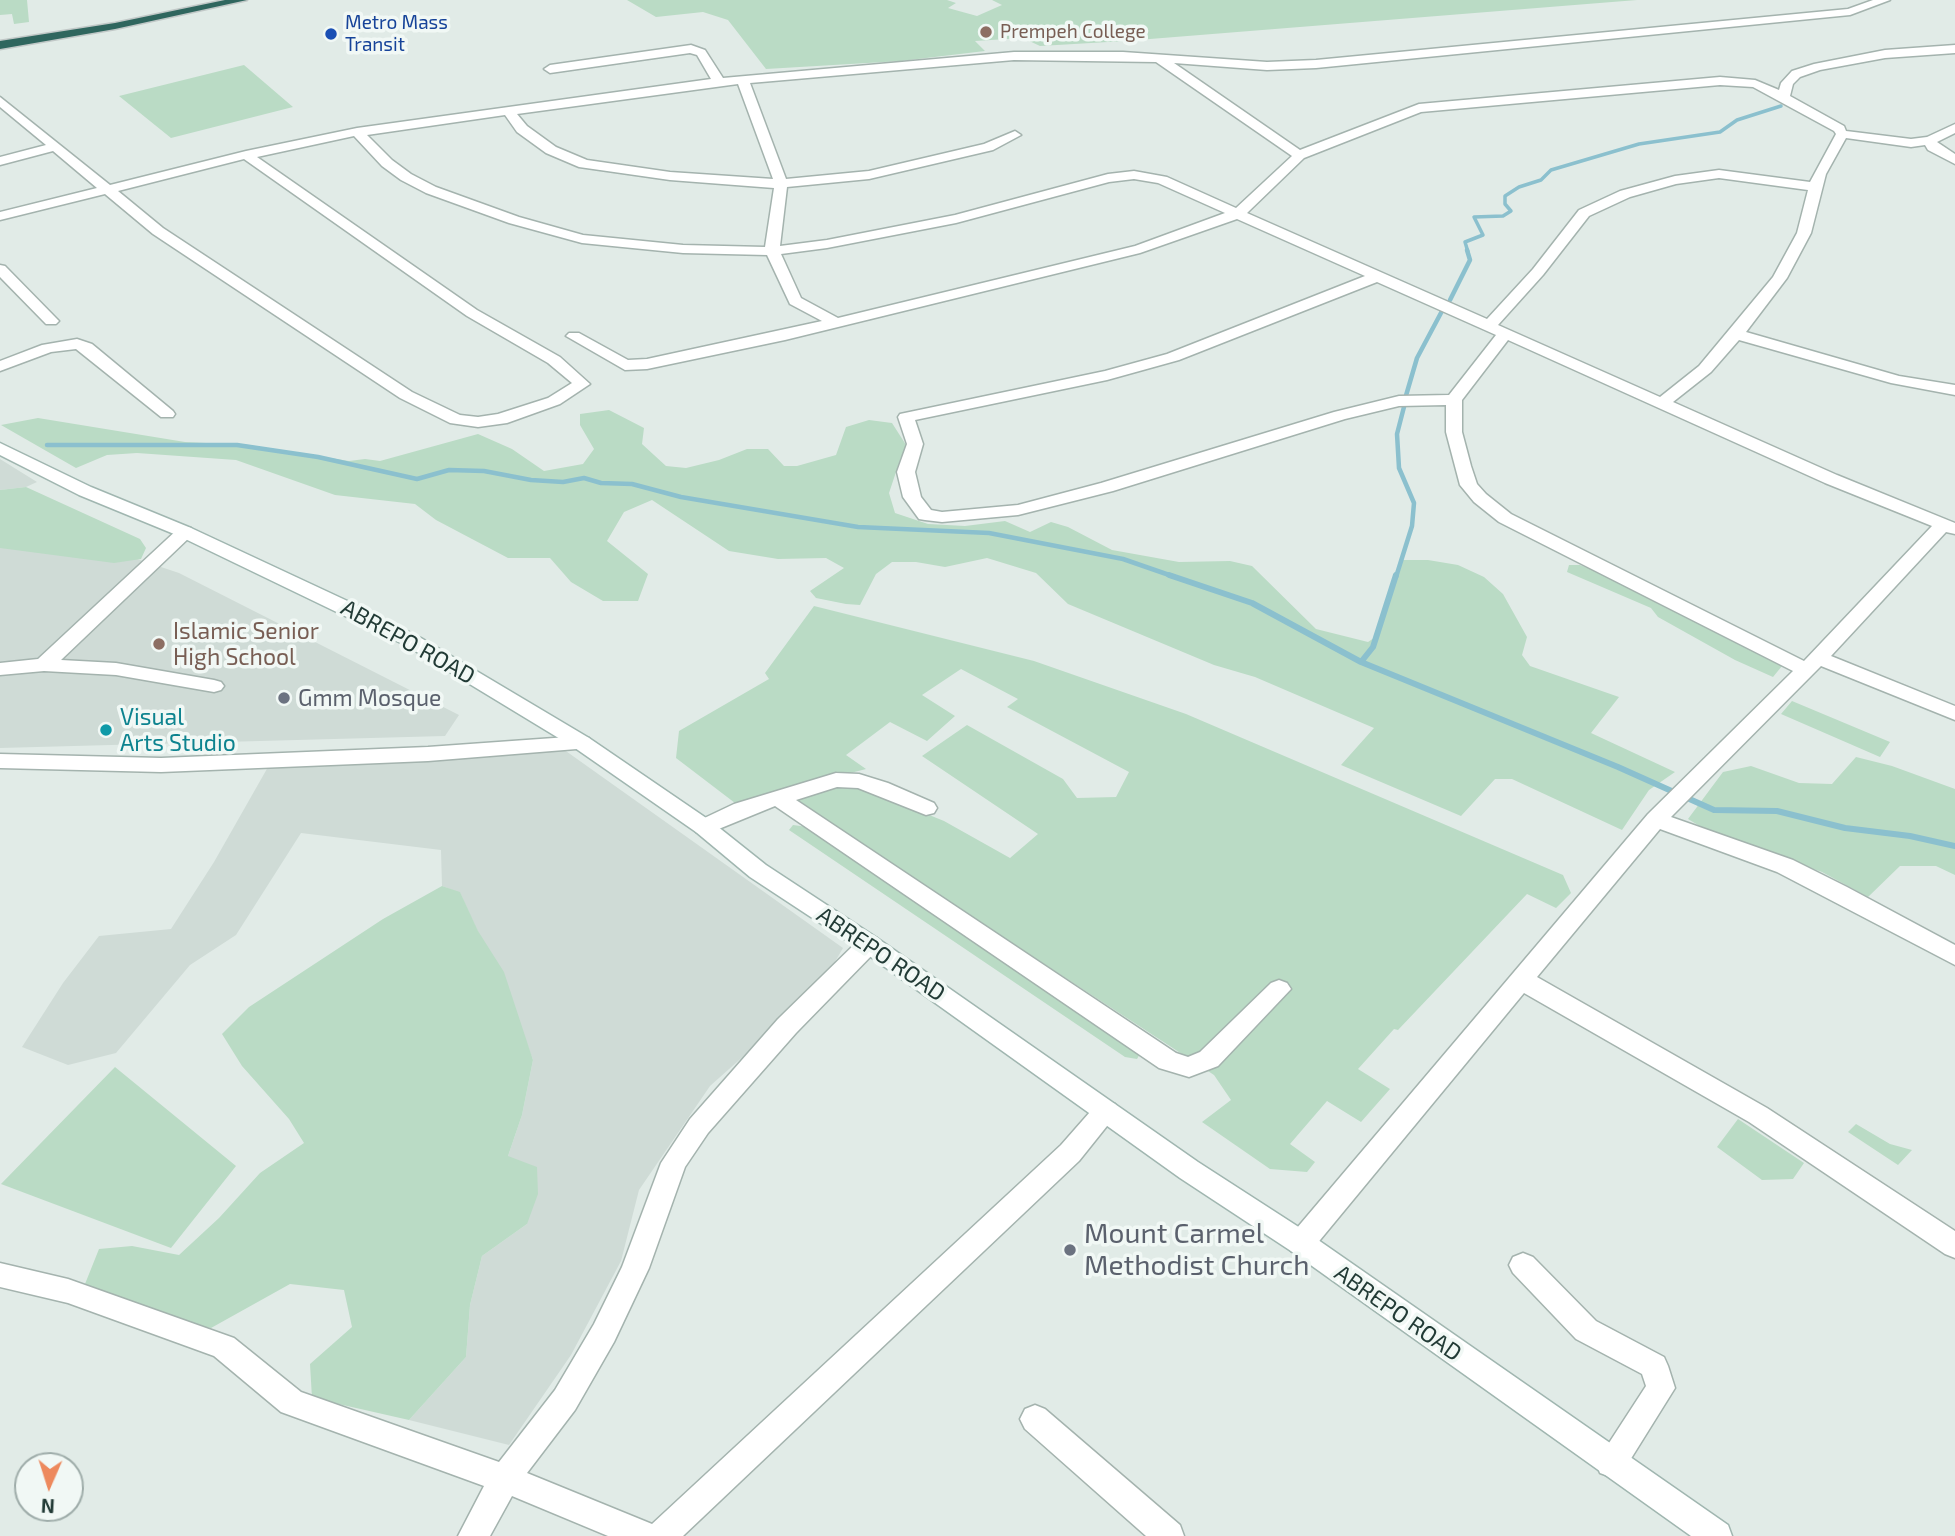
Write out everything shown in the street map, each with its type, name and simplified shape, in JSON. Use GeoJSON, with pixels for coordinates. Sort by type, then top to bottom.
{"type":"FeatureCollection","features":[{"type":"Feature","properties":{"kind":"highway"},"geometry":{"type":"LineString","coordinates":[[0,45],[168,12],[208,0]]}},
{"type":"Feature","properties":{"kind":"highway"},"geometry":{"type":"LineString","coordinates":[[0,37],[241,0]]}},
{"type":"Feature","properties":{"kind":"street"},"geometry":{"type":"LineString","coordinates":[[0,216],[246,155],[357,132],[742,79],[1014,56],[1159,58],[1267,66],[1317,64],[1850,12],[1884,0]]}},
{"type":"Feature","properties":{"kind":"street"},"geometry":{"type":"LineString","coordinates":[[550,69],[691,49],[701,53],[719,82]]}},
{"type":"Feature","properties":{"kind":"street"},"geometry":{"type":"LineString","coordinates":[[1783,97],[1787,83],[1796,74],[1818,67],[1885,54],[1955,49]]}},
{"type":"Feature","properties":{"kind":"street"},"geometry":{"type":"LineString","coordinates":[[1159,58],[1299,155]]}},
{"type":"Feature","properties":{"kind":"street"},"geometry":{"type":"LineString","coordinates":[[742,79],[781,184],[772,251],[795,300],[836,323]]}},
{"type":"Feature","properties":{"kind":"street"},"geometry":{"type":"LineString","coordinates":[[574,336],[592,348],[633,366],[785,335],[1140,249],[1237,214],[1296,162],[1299,155],[1419,108],[1720,80],[1755,84],[1839,129],[1842,134]]}},
{"type":"Feature","properties":{"kind":"street"},"geometry":{"type":"LineString","coordinates":[[0,101],[158,231],[406,394],[456,419],[478,422],[501,419],[554,401],[582,384],[554,360],[472,313],[246,155]]}},
{"type":"Feature","properties":{"kind":"street"},"geometry":{"type":"LineString","coordinates":[[508,110],[522,129],[551,150],[584,164],[670,176],[781,184],[869,175],[988,147],[1015,135]]}},
{"type":"Feature","properties":{"kind":"street"},"geometry":{"type":"LineString","coordinates":[[1842,134],[1902,142],[1930,140],[1955,128]]}},
{"type":"Feature","properties":{"kind":"street"},"geometry":{"type":"LineString","coordinates":[[357,132],[387,163],[406,177],[432,190],[514,220],[582,239],[683,250],[772,251],[894,233],[1108,178],[1135,175],[1162,180],[1831,480],[1949,527],[1659,816],[1301,1243]]}},
{"type":"Feature","properties":{"kind":"street"},"geometry":{"type":"LineString","coordinates":[[1662,403],[1704,369],[1737,334],[1780,278],[1804,233],[1819,174],[1842,134]]}},
{"type":"Feature","properties":{"kind":"street"},"geometry":{"type":"LineString","coordinates":[[1930,140],[1933,147],[1955,160]]}},
{"type":"Feature","properties":{"kind":"street"},"geometry":{"type":"LineString","coordinates":[[0,160],[53,147]]}},
{"type":"Feature","properties":{"kind":"street"},"geometry":{"type":"LineString","coordinates":[[1816,187],[1719,174],[1675,180],[1625,194],[1584,213],[1497,329],[1454,400],[1454,432],[1469,485],[1480,498],[1505,518],[1812,664],[1955,713]]}},
{"type":"Feature","properties":{"kind":"street"},"geometry":{"type":"LineString","coordinates":[[0,269],[51,321]]}},
{"type":"Feature","properties":{"kind":"street"},"geometry":{"type":"LineString","coordinates":[[1380,276],[1173,357],[1107,375],[906,417],[915,444],[906,472],[912,498],[925,515],[942,517],[1018,510],[1107,487],[1340,415],[1405,401],[1454,400]]}},
{"type":"Feature","properties":{"kind":"street"},"geometry":{"type":"LineString","coordinates":[[785,335],[795,300]]}},
{"type":"Feature","properties":{"kind":"street"},"geometry":{"type":"LineString","coordinates":[[1737,334],[1897,380],[1955,390]]}},
{"type":"Feature","properties":{"kind":"street"},"geometry":{"type":"LineString","coordinates":[[0,366],[48,348],[77,344],[86,347],[167,414]]}},
{"type":"Feature","properties":{"kind":"street","name":"ABREPO ROAD"},"geometry":{"type":"LineString","coordinates":[[0,448],[85,491],[185,532],[414,642],[582,743],[704,827],[758,871],[869,944],[1189,1170],[1301,1243],[1717,1536]]}},
{"type":"Feature","properties":{"kind":"street"},"geometry":{"type":"LineString","coordinates":[[44,665],[185,532]]}},
{"type":"Feature","properties":{"kind":"street"},"geometry":{"type":"LineString","coordinates":[[0,669],[44,665],[116,669],[214,686]]}},
{"type":"Feature","properties":{"kind":"street"},"geometry":{"type":"LineString","coordinates":[[0,761],[161,765],[428,754],[582,743]]}},
{"type":"Feature","properties":{"kind":"street"},"geometry":{"type":"LineString","coordinates":[[704,827],[742,809],[836,780],[859,781],[926,808]]}},
{"type":"Feature","properties":{"kind":"street"},"geometry":{"type":"LineString","coordinates":[[777,797],[1168,1061],[1189,1067],[1209,1059],[1279,989]]}},
{"type":"Feature","properties":{"kind":"street"},"geometry":{"type":"LineString","coordinates":[[1659,816],[1785,866],[1955,956]]}},
{"type":"Feature","properties":{"kind":"street"},"geometry":{"type":"LineString","coordinates":[[473,1536],[505,1479],[565,1400],[604,1333],[635,1268],[674,1163],[699,1126],[787,1026],[869,944]]}},
{"type":"Feature","properties":{"kind":"street"},"geometry":{"type":"LineString","coordinates":[[1522,980],[1758,1115],[1955,1246]]}},
{"type":"Feature","properties":{"kind":"street"},"geometry":{"type":"LineString","coordinates":[[661,1536],[1060,1162],[1106,1111]]}},
{"type":"Feature","properties":{"kind":"street"},"geometry":{"type":"LineString","coordinates":[[1523,1265],[1586,1329],[1654,1366],[1661,1388],[1611,1463]]}},
{"type":"Feature","properties":{"kind":"street"},"geometry":{"type":"LineString","coordinates":[[0,1275],[68,1291],[224,1348],[291,1402],[505,1479],[645,1536]]}},
{"type":"Feature","properties":{"kind":"street"},"geometry":{"type":"LineString","coordinates":[[1035,1419],[1168,1536]]}},
{"type":"Feature","properties":{"kind":"shaded area"},"geometry":{"type":"Polygon","coordinates":[[[0,459],[37,482],[26,487],[0,490],[0,459]]]}},
{"type":"Feature","properties":{"kind":"shaded area","name":"Islamic Senior High School"},"geometry":{"type":"Polygon","coordinates":[[[0,501],[131,557],[179,573],[459,715],[445,736],[0,748],[0,501]]]}},
{"type":"Feature","properties":{"kind":"shaded area"},"geometry":{"type":"Polygon","coordinates":[[[563,749],[843,948],[819,989],[710,1086],[639,1190],[621,1261],[571,1355],[509,1445],[409,1420],[466,1357],[470,1305],[482,1256],[527,1224],[508,1156],[522,1115],[533,1060],[517,1017],[460,893],[442,886],[441,850],[301,833],[236,935],[190,965],[116,1053],[68,1065],[22,1047],[63,983],[99,936],[171,929],[214,862],[268,767],[563,749]]]}},
{"type":"Feature","properties":{"kind":"green space"},"geometry":{"type":"Polygon","coordinates":[[[0,0],[27,0],[29,22],[14,24],[12,14],[0,15],[0,0]]]}},
{"type":"Feature","properties":{"kind":"green space","name":"Prempeh College"},"geometry":{"type":"Polygon","coordinates":[[[627,0],[947,0],[956,3],[948,8],[977,16],[1002,5],[992,0],[1637,0],[1125,41],[1040,46],[1023,38],[975,41],[985,51],[901,61],[766,69],[728,20],[703,12],[656,17],[627,0]]]}},
{"type":"Feature","properties":{"kind":"green space"},"geometry":{"type":"Polygon","coordinates":[[[244,65],[293,107],[171,138],[119,96],[244,65]]]}},
{"type":"Feature","properties":{"kind":"green space"},"geometry":{"type":"Polygon","coordinates":[[[609,410],[644,428],[642,444],[666,466],[686,468],[719,460],[747,449],[768,449],[784,466],[797,466],[836,455],[846,427],[869,420],[892,423],[908,448],[901,457],[889,493],[895,513],[928,524],[965,526],[1005,521],[1030,532],[1051,522],[1068,527],[1112,550],[1179,562],[1230,561],[1252,566],[1316,629],[1368,642],[1374,638],[1402,560],[1428,560],[1458,565],[1484,577],[1503,594],[1527,637],[1522,655],[1530,666],[1619,697],[1591,733],[1675,772],[1649,790],[1622,830],[1512,779],[1495,779],[1461,816],[1341,765],[1374,728],[1255,677],[1214,665],[1068,604],[1036,573],[987,558],[945,567],[916,562],[892,562],[876,574],[860,605],[846,604],[816,598],[810,591],[844,568],[826,558],[778,559],[729,551],[652,500],[624,512],[607,541],[648,574],[638,601],[603,601],[571,582],[550,558],[508,558],[436,520],[415,504],[335,495],[236,460],[137,453],[107,455],[76,468],[1,425],[38,418],[185,442],[249,445],[349,461],[380,461],[478,434],[512,449],[544,471],[583,464],[594,449],[580,425],[580,414],[609,410]]]}},
{"type":"Feature","properties":{"kind":"green space"},"geometry":{"type":"Polygon","coordinates":[[[26,487],[140,539],[146,548],[141,559],[114,563],[0,548],[0,490],[26,487]]]}},
{"type":"Feature","properties":{"kind":"green space"},"geometry":{"type":"Polygon","coordinates":[[[1569,565],[1580,565],[1621,581],[1779,659],[1782,666],[1773,677],[1735,660],[1658,617],[1651,608],[1567,572],[1569,565]]]}},
{"type":"Feature","properties":{"kind":"green space"},"geometry":{"type":"Polygon","coordinates":[[[814,606],[1034,661],[1186,714],[1563,875],[1571,893],[1556,908],[1527,894],[1358,1069],[1390,1089],[1361,1122],[1327,1101],[1290,1144],[1315,1162],[1307,1172],[1270,1169],[1202,1122],[1231,1100],[1214,1075],[795,801],[853,784],[944,821],[1010,858],[1038,834],[922,756],[967,725],[1063,779],[1077,798],[1116,797],[1129,772],[1007,707],[1018,699],[961,669],[922,695],[955,716],[927,741],[890,722],[846,755],[866,769],[735,803],[676,758],[679,731],[769,679],[765,673],[814,606]]]}},
{"type":"Feature","properties":{"kind":"green space"},"geometry":{"type":"Polygon","coordinates":[[[1792,701],[1890,742],[1880,757],[1781,714],[1792,701]]]}},
{"type":"Feature","properties":{"kind":"green space"},"geometry":{"type":"Polygon","coordinates":[[[1856,757],[1892,766],[1955,789],[1955,875],[1936,866],[1900,866],[1868,897],[1822,872],[1716,836],[1688,819],[1723,772],[1751,766],[1799,783],[1832,784],[1856,757]]]}},
{"type":"Feature","properties":{"kind":"green space"},"geometry":{"type":"Polygon","coordinates":[[[793,825],[815,828],[1141,1052],[1137,1059],[1125,1057],[789,830],[793,825]]]}},
{"type":"Feature","properties":{"kind":"green space"},"geometry":{"type":"Polygon","coordinates":[[[442,886],[460,892],[478,931],[504,972],[533,1060],[522,1115],[508,1156],[537,1167],[538,1194],[527,1224],[482,1256],[470,1305],[466,1357],[409,1420],[312,1398],[310,1364],[352,1327],[344,1290],[290,1284],[211,1328],[138,1314],[85,1284],[99,1249],[132,1246],[179,1255],[219,1218],[260,1173],[304,1143],[289,1119],[242,1066],[222,1034],[249,1007],[383,919],[442,886]]]}},
{"type":"Feature","properties":{"kind":"green space"},"geometry":{"type":"Polygon","coordinates":[[[115,1067],[236,1166],[171,1248],[1,1184],[115,1067]]]}},
{"type":"Feature","properties":{"kind":"green space"},"geometry":{"type":"Polygon","coordinates":[[[1738,1119],[1804,1163],[1793,1179],[1762,1180],[1717,1147],[1738,1119]]]}},
{"type":"Feature","properties":{"kind":"green space"},"geometry":{"type":"Polygon","coordinates":[[[1856,1124],[1890,1144],[1912,1150],[1898,1165],[1848,1132],[1856,1124]]]}},
{"type":"Feature","properties":{"kind":"waterway"},"geometry":{"type":"LineString","coordinates":[[1468,252],[1465,242],[1483,235],[1474,217],[1503,216],[1511,211],[1505,204],[1505,196],[1519,187],[1541,180],[1551,170],[1639,144],[1720,132],[1737,120],[1781,106]]}},
{"type":"Feature","properties":{"kind":"waterway"},"geometry":{"type":"LineString","coordinates":[[1450,300],[1470,260],[1467,250]]}},
{"type":"Feature","properties":{"kind":"waterway"},"geometry":{"type":"LineString","coordinates":[[1405,399],[1417,358],[1442,311]]}},
{"type":"Feature","properties":{"kind":"waterway"},"geometry":{"type":"LineString","coordinates":[[1396,577],[1412,526],[1414,503],[1399,468],[1397,434],[1405,403]]}},
{"type":"Feature","properties":{"kind":"waterway"},"geometry":{"type":"LineString","coordinates":[[47,445],[237,445],[318,457],[417,479],[449,470],[484,471],[531,480],[563,482],[584,478],[601,483],[632,484],[681,497],[858,527],[989,533],[1123,559],[1175,577]]}},
{"type":"Feature","properties":{"kind":"waterway"},"geometry":{"type":"LineString","coordinates":[[1169,575],[1252,603],[1361,662]]}},
{"type":"Feature","properties":{"kind":"waterway"},"geometry":{"type":"LineString","coordinates":[[1361,662],[1373,647],[1396,575]]}},
{"type":"Feature","properties":{"kind":"waterway"},"geometry":{"type":"LineString","coordinates":[[1361,662],[1618,767],[1714,810],[1777,811],[1845,828],[1910,836],[1955,846]]}},
{"type":"Feature","properties":{"kind":"place","name":"Prempeh College"},"geometry":{"type":"Point","coordinates":[986,32]}},
{"type":"Feature","properties":{"kind":"place","name":"Metro Mass Transit"},"geometry":{"type":"Point","coordinates":[331,34]}},
{"type":"Feature","properties":{"kind":"place","name":"Islamic Senior High School"},"geometry":{"type":"Point","coordinates":[159,644]}},
{"type":"Feature","properties":{"kind":"place","name":"Gmm Mosque"},"geometry":{"type":"Point","coordinates":[284,698]}},
{"type":"Feature","properties":{"kind":"place","name":"Visual Arts Studio"},"geometry":{"type":"Point","coordinates":[106,730]}},
{"type":"Feature","properties":{"kind":"place","name":"Mount Carmel Methodist Church"},"geometry":{"type":"Point","coordinates":[1070,1250]}}]}
